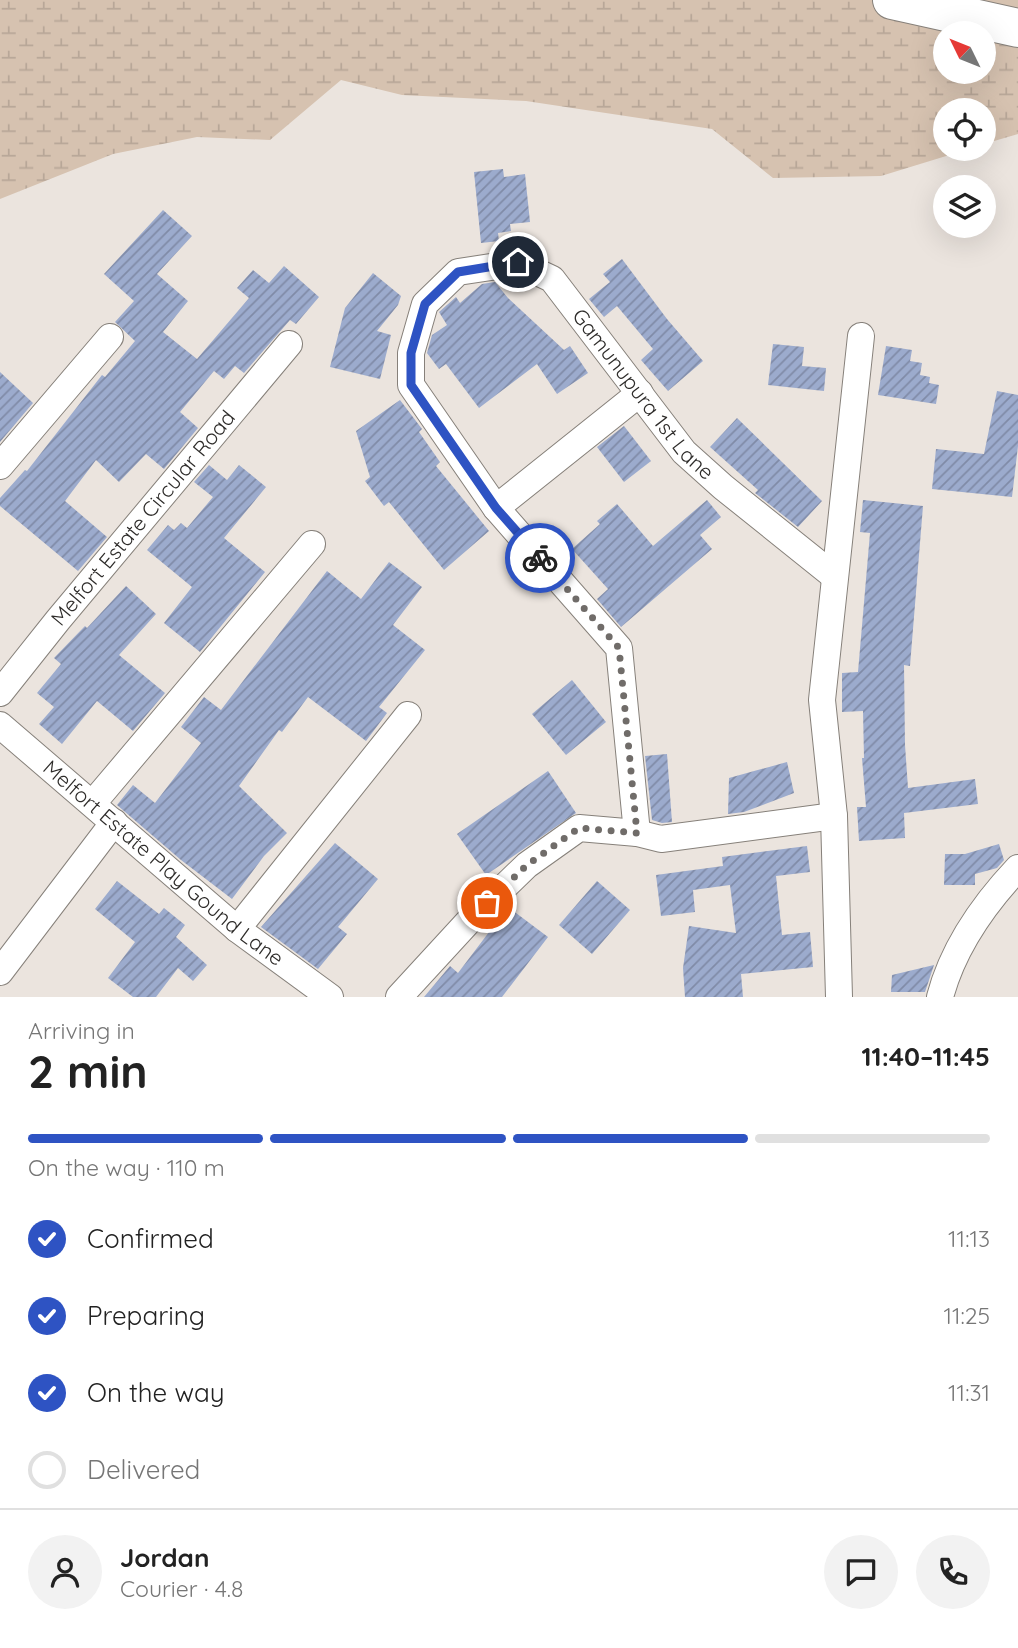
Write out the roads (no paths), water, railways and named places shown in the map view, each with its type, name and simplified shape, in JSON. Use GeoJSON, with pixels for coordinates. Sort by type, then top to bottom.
{"type":"FeatureCollection","features":[{"type":"Feature","properties":{"kind":"highway"},"geometry":{"type":"LineString","coordinates":[[892,0],[1018,28]]}},
{"type":"Feature","properties":{"kind":"street","name":"Gamunupura 1st Lane"},"geometry":{"type":"LineString","coordinates":[[637,833],[619,648],[496,508],[411,385],[411,353],[425,304],[458,272],[518,262],[552,279],[684,452],[723,487],[834,576]]}},
{"type":"Feature","properties":{"kind":"street"},"geometry":{"type":"LineString","coordinates":[[839,997],[834,816],[822,699],[861,336]]}},
{"type":"Feature","properties":{"kind":"street"},"geometry":{"type":"LineString","coordinates":[[0,466],[110,337]]}},
{"type":"Feature","properties":{"kind":"street","name":"Melfort Estate Circular Road"},"geometry":{"type":"LineString","coordinates":[[0,693],[289,344]]}},
{"type":"Feature","properties":{"kind":"street"},"geometry":{"type":"LineString","coordinates":[[496,508],[640,393]]}},
{"type":"Feature","properties":{"kind":"street"},"geometry":{"type":"LineString","coordinates":[[93,803],[312,544]]}},
{"type":"Feature","properties":{"kind":"street"},"geometry":{"type":"LineString","coordinates":[[237,929],[408,715]]}},
{"type":"Feature","properties":{"kind":"street","name":"Melfort Estate Play Gound Lane"},"geometry":{"type":"LineString","coordinates":[[0,725],[237,929],[330,997]]}},
{"type":"Feature","properties":{"kind":"street"},"geometry":{"type":"LineString","coordinates":[[399,997],[468,922],[527,865],[579,828],[637,833],[661,839],[834,816]]}},
{"type":"Feature","properties":{"kind":"street"},"geometry":{"type":"LineString","coordinates":[[0,972],[114,822]]}},
{"type":"Feature","properties":{"kind":"street"},"geometry":{"type":"LineString","coordinates":[[940,997],[950,963],[991,897],[1018,868]]}}]}
